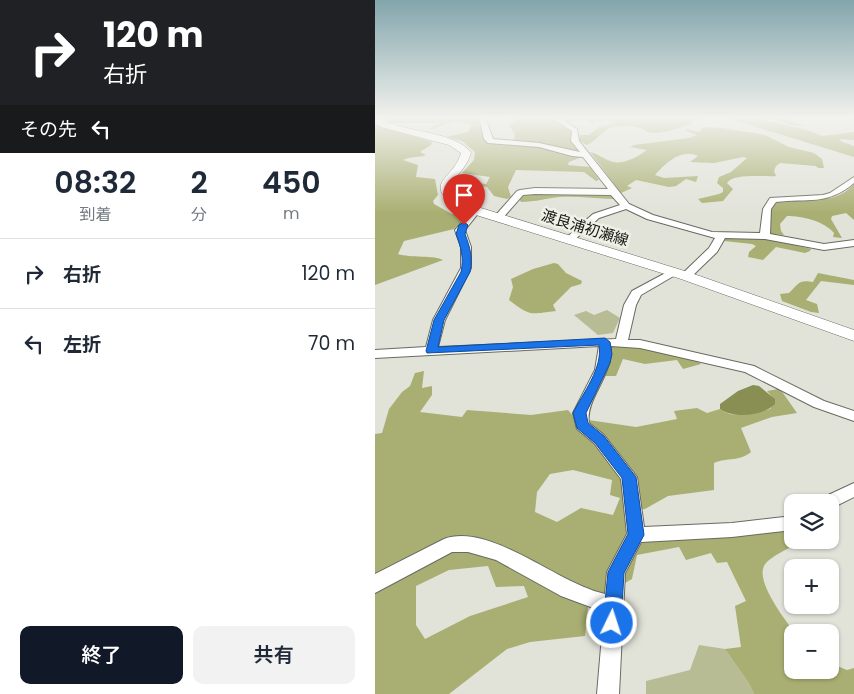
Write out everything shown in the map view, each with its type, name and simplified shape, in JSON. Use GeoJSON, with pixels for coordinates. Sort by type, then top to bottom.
{"type":"FeatureCollection","features":[{"type":"Feature","properties":{"kind":"main road","name":"渡良浦初瀬線"},"geometry":{"type":"LineString","coordinates":[[463,149],[465,159],[449,177],[447,182],[448,191],[455,202],[476,211],[686,276],[854,336]]}},
{"type":"Feature","properties":{"kind":"street"},"geometry":{"type":"LineString","coordinates":[[555,149],[585,155]]}},
{"type":"Feature","properties":{"kind":"street"},"geometry":{"type":"LineString","coordinates":[[581,149],[626,206],[669,223],[721,236],[765,236],[824,247],[854,243]]}},
{"type":"Feature","properties":{"kind":"street"},"geometry":{"type":"LineString","coordinates":[[765,236],[767,210],[773,200],[829,198],[841,192],[854,179]]}},
{"type":"Feature","properties":{"kind":"street"},"geometry":{"type":"LineString","coordinates":[[498,218],[520,193],[535,191],[613,192]]}},
{"type":"Feature","properties":{"kind":"street"},"geometry":{"type":"LineString","coordinates":[[569,240],[596,216],[626,206]]}},
{"type":"Feature","properties":{"kind":"street"},"geometry":{"type":"LineString","coordinates":[[431,351],[439,320],[466,268],[465,247],[460,230],[476,211]]}},
{"type":"Feature","properties":{"kind":"street"},"geometry":{"type":"LineString","coordinates":[[686,276],[713,250],[721,236]]}},
{"type":"Feature","properties":{"kind":"street"},"geometry":{"type":"LineString","coordinates":[[608,694],[616,572],[636,535],[629,477],[606,446],[581,425],[580,413],[636,293],[673,272]]}},
{"type":"Feature","properties":{"kind":"street"},"geometry":{"type":"LineString","coordinates":[[375,354],[613,342],[640,344],[749,369],[819,404],[854,416]]}},
{"type":"Feature","properties":{"kind":"street"},"geometry":{"type":"LineString","coordinates":[[839,497],[854,488]]}},
{"type":"Feature","properties":{"kind":"street"},"geometry":{"type":"LineString","coordinates":[[636,535],[741,529],[784,524]]}},
{"type":"Feature","properties":{"kind":"street"},"geometry":{"type":"LineString","coordinates":[[375,584],[450,544],[460,543],[475,545],[511,558],[584,598],[613,605]]}},
{"type":"Feature","properties":{"kind":"shaded area"},"geometry":{"type":"Polygon","coordinates":[[[375,149],[424,149],[420,152],[426,155],[403,160],[418,165],[416,177],[435,179],[438,195],[433,201],[434,204],[452,214],[464,214],[466,216],[454,229],[404,241],[398,254],[443,260],[375,285],[375,149]]]}},
{"type":"Feature","properties":{"kind":"shaded area"},"geometry":{"type":"Polygon","coordinates":[[[472,149],[549,149],[582,157],[569,162],[568,165],[590,167],[599,180],[596,181],[584,172],[516,170],[508,187],[511,197],[507,199],[494,196],[487,187],[463,184],[466,182],[486,184],[490,177],[462,173],[474,160],[475,152],[472,149]]]}},
{"type":"Feature","properties":{"kind":"shaded area"},"geometry":{"type":"Polygon","coordinates":[[[561,149],[578,149],[581,153],[572,153],[561,149]]]}},
{"type":"Feature","properties":{"kind":"shaded area"},"geometry":{"type":"Polygon","coordinates":[[[644,149],[799,149],[814,153],[822,159],[824,168],[780,163],[774,171],[776,176],[735,178],[727,183],[733,189],[723,201],[702,203],[698,199],[723,192],[723,188],[717,183],[719,177],[731,172],[747,158],[743,157],[714,163],[690,162],[698,156],[686,154],[674,158],[655,175],[664,178],[698,176],[696,182],[686,179],[676,186],[669,187],[636,180],[627,186],[632,188],[621,193],[590,152],[613,162],[623,162],[647,150],[644,149]]]}},
{"type":"Feature","properties":{"kind":"shaded area"},"geometry":{"type":"Polygon","coordinates":[[[829,149],[854,149],[854,157],[829,149]]]}},
{"type":"Feature","properties":{"kind":"shaded area"},"geometry":{"type":"Polygon","coordinates":[[[854,184],[854,220],[846,213],[832,216],[831,219],[842,238],[833,237],[834,233],[819,222],[793,216],[787,216],[780,224],[784,235],[770,234],[771,212],[774,204],[784,200],[834,197],[854,184]]]}},
{"type":"Feature","properties":{"kind":"shaded area"},"geometry":{"type":"Polygon","coordinates":[[[609,193],[614,199],[560,197],[521,202],[519,199],[526,194],[609,193]]]}},
{"type":"Feature","properties":{"kind":"shaded area"},"geometry":{"type":"Polygon","coordinates":[[[726,238],[766,238],[811,249],[805,253],[776,247],[763,260],[748,257],[749,252],[756,246],[724,241],[726,238]]]}},
{"type":"Feature","properties":{"kind":"shaded area"},"geometry":{"type":"Polygon","coordinates":[[[554,263],[558,264],[566,273],[582,281],[581,284],[571,287],[553,305],[556,311],[531,313],[509,300],[513,287],[511,279],[533,269],[554,263]]]}},
{"type":"Feature","properties":{"kind":"shaded area"},"geometry":{"type":"Polygon","coordinates":[[[818,273],[854,280],[854,285],[821,281],[806,300],[817,304],[819,313],[811,312],[782,301],[780,294],[789,293],[802,282],[813,282],[818,273]]]}},
{"type":"Feature","properties":{"kind":"shaded area"},"geometry":{"type":"Polygon","coordinates":[[[607,310],[620,318],[613,333],[598,335],[574,315],[586,311],[594,315],[607,310]]]}},
{"type":"Feature","properties":{"kind":"shaded area"},"geometry":{"type":"Polygon","coordinates":[[[615,344],[644,348],[697,361],[701,364],[683,369],[677,360],[645,364],[623,359],[616,376],[604,376],[610,347],[615,344]]]}},
{"type":"Feature","properties":{"kind":"shaded area"},"geometry":{"type":"Polygon","coordinates":[[[424,371],[422,388],[432,386],[432,395],[420,412],[462,417],[467,410],[531,415],[568,410],[575,418],[636,427],[677,419],[674,411],[697,408],[707,413],[720,409],[737,415],[770,409],[775,400],[767,391],[778,389],[797,413],[772,417],[741,428],[751,452],[742,457],[714,463],[714,490],[668,496],[645,509],[629,510],[630,537],[784,527],[784,549],[788,549],[766,563],[763,570],[763,578],[771,598],[788,624],[784,624],[784,679],[839,679],[839,667],[847,670],[854,668],[854,694],[754,694],[750,685],[725,649],[741,647],[735,606],[746,601],[727,562],[717,563],[711,553],[686,560],[679,547],[637,555],[632,579],[606,594],[590,590],[585,636],[530,642],[507,649],[449,694],[375,694],[375,434],[382,433],[389,409],[402,392],[410,386],[415,373],[424,371]],[[573,470],[550,474],[537,492],[535,512],[557,522],[581,508],[613,515],[620,498],[610,495],[612,480],[573,470]],[[488,566],[449,570],[416,586],[416,625],[425,639],[470,616],[528,597],[524,586],[496,587],[488,566]]]}},
{"type":"Feature","properties":{"kind":"shaded area"},"geometry":{"type":"Polygon","coordinates":[[[753,385],[759,386],[775,399],[775,404],[763,411],[748,415],[733,414],[720,409],[720,404],[738,391],[753,385]]]}},
{"type":"Feature","properties":{"kind":"shaded area"},"geometry":{"type":"Polygon","coordinates":[[[699,645],[725,649],[750,685],[754,694],[646,694],[646,681],[690,670],[699,645]]]}},
{"type":"Feature","properties":{"kind":"route"},"geometry":{"type":"LineString","coordinates":[[464,225],[460,230],[460,234],[465,247],[467,263],[465,272],[439,320],[431,351],[605,342],[607,354],[600,374],[580,413],[580,418],[581,425],[599,439],[613,454],[629,477],[636,535],[616,572],[612,623]]}}]}
